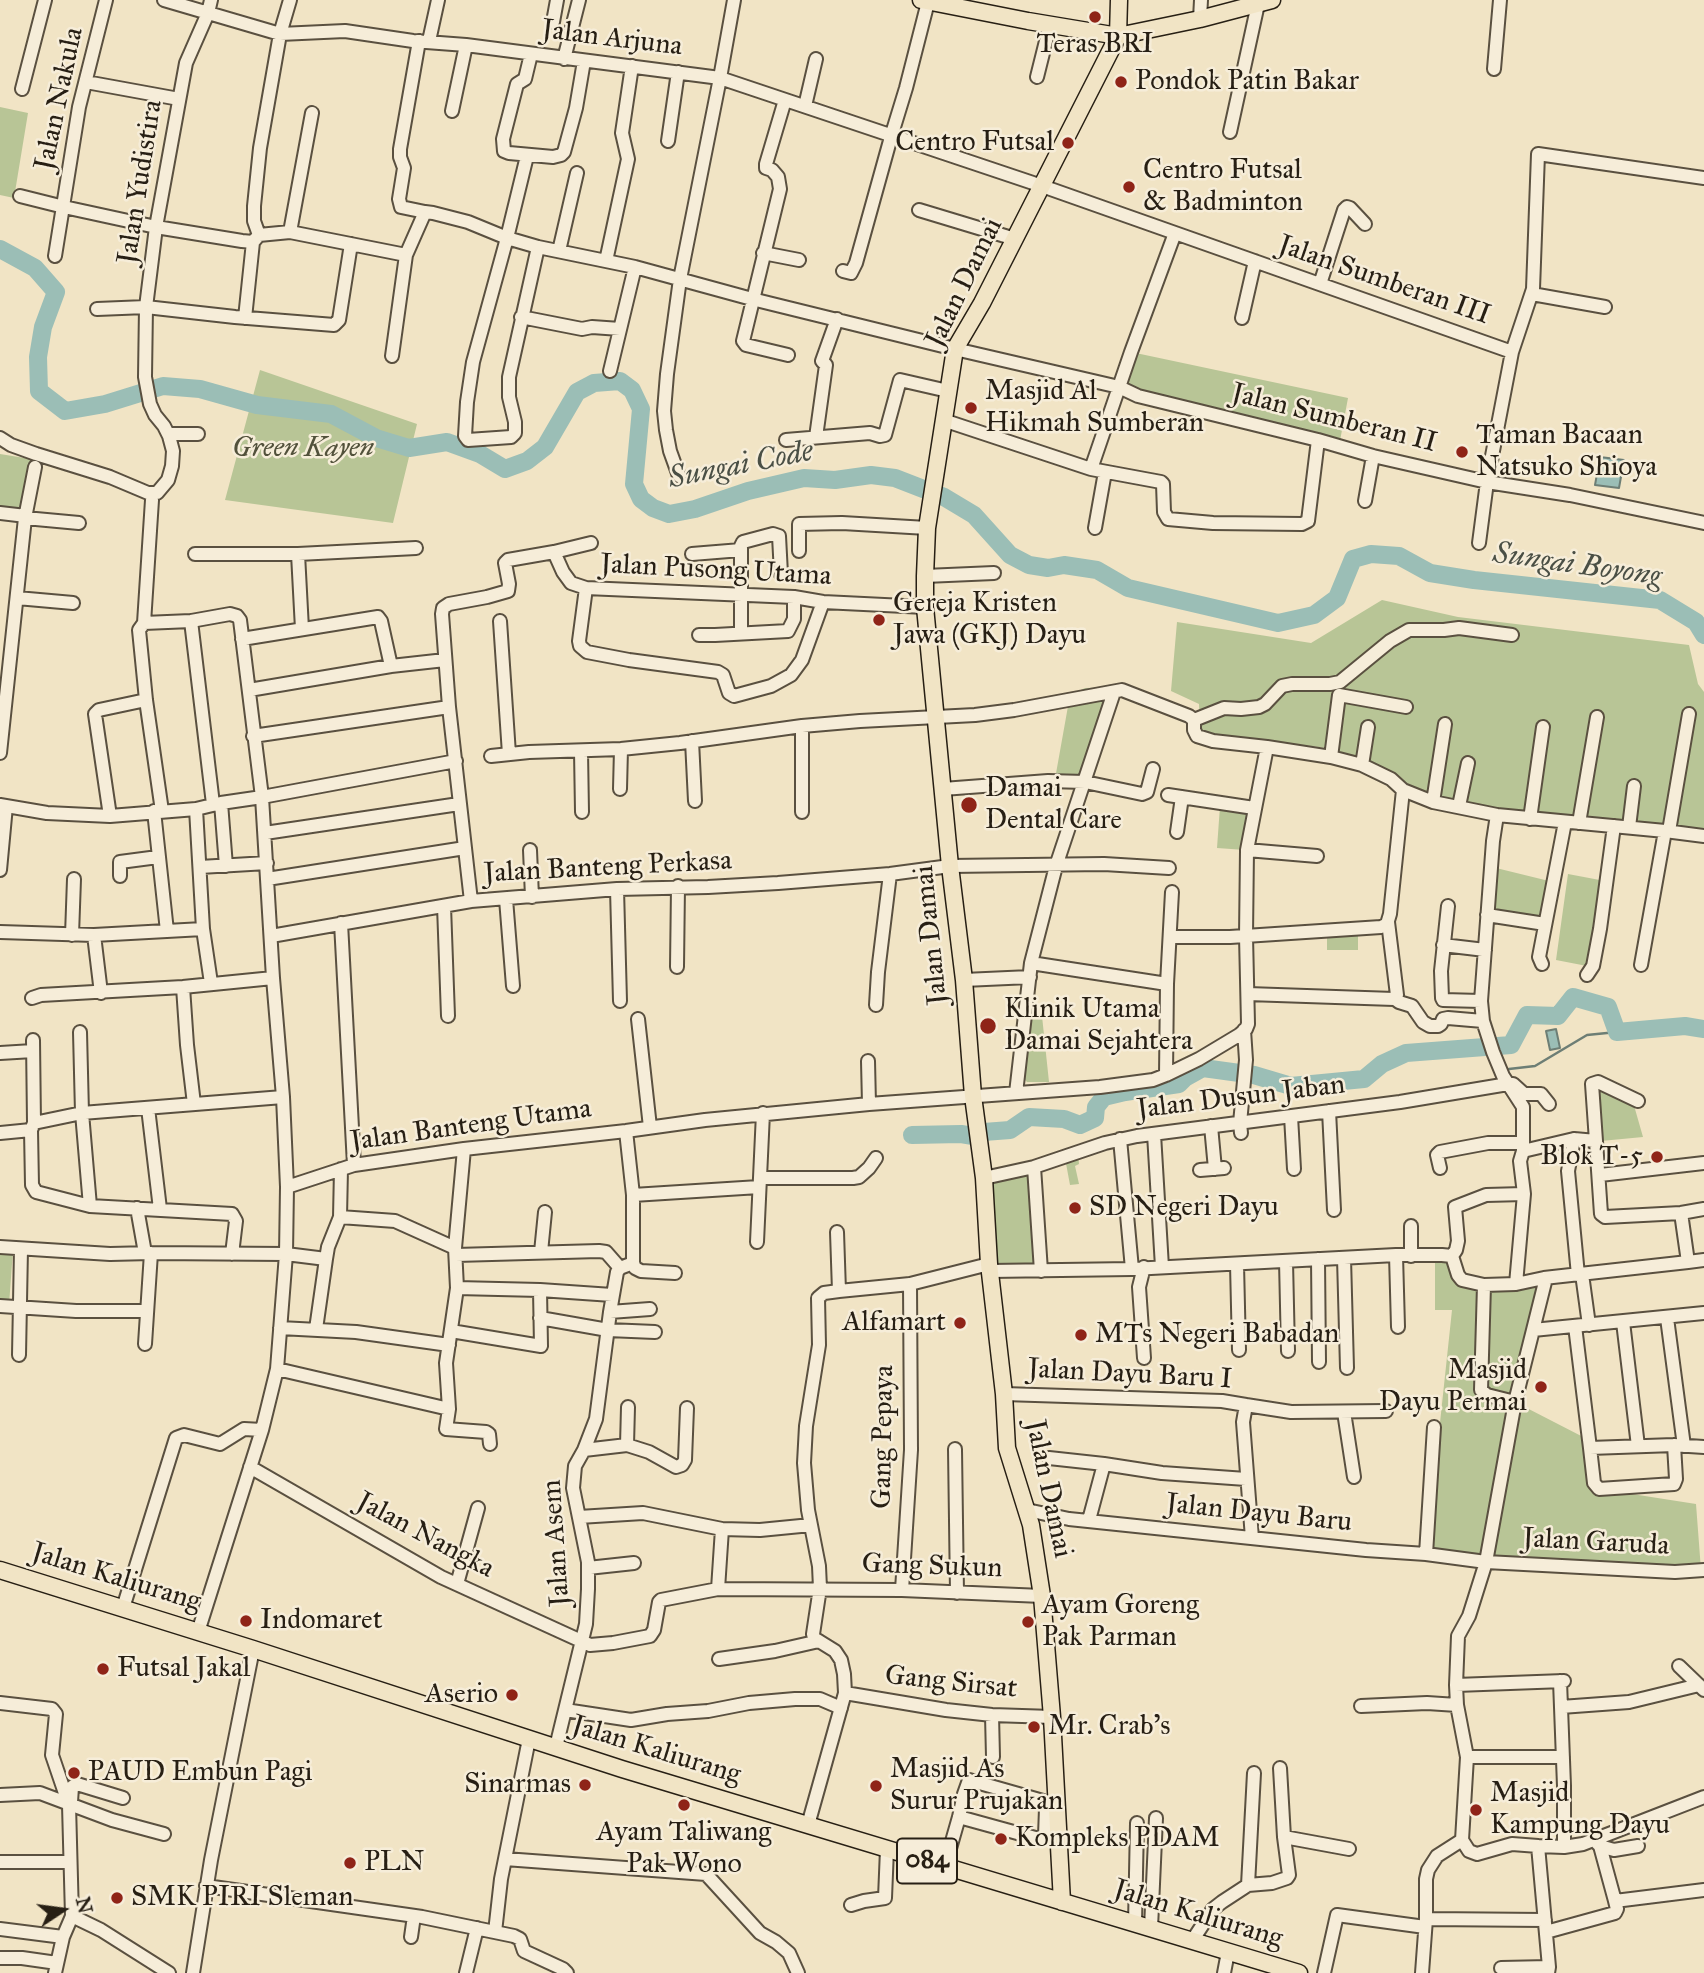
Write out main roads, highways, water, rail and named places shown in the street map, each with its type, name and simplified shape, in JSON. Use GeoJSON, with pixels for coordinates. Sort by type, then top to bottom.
{"type":"FeatureCollection","features":[{"type":"Feature","properties":{"kind":"main road","name":"Jalan Damai"},"geometry":{"type":"LineString","coordinates":[[1062,1902],[1042,1596],[1027,1510],[1007,1448],[1004,1394],[989,1268],[984,1178],[973,1096],[964,981],[925,607],[925,576],[927,528],[955,349],[972,322],[1118,36],[1119,0]]}},
{"type":"Feature","properties":{"kind":"main road"},"geometry":{"type":"LineString","coordinates":[[925,1],[987,7],[1049,25],[1118,36],[1265,2]]}},
{"type":"Feature","properties":{"kind":"main road","name":"Jalan Kaliurang"},"geometry":{"type":"LineString","coordinates":[[0,1570],[253,1648],[622,1769],[1299,1973]]}},
{"type":"Feature","properties":{"kind":"water"},"geometry":{"type":"Polygon","coordinates":[[[1600,457],[1624,460],[1619,488],[1595,485],[1600,457]]]}},
{"type":"Feature","properties":{"kind":"water"},"geometry":{"type":"Polygon","coordinates":[[[1556,1029],[1560,1048],[1550,1050],[1546,1031],[1556,1029]]]}},
{"type":"Feature","properties":{"kind":"waterway","name":"Sungai Code"},"geometry":{"type":"LineString","coordinates":[[0,249],[35,268],[56,292],[43,327],[38,357],[39,391],[65,411],[105,404],[163,386],[200,389],[257,405],[331,414],[376,438],[409,448],[447,442],[480,454],[505,469],[527,461],[545,447],[577,392],[594,383],[620,381],[632,390],[641,409],[634,484],[641,499],[653,508],[669,514],[804,478],[835,480],[871,475],[895,478],[944,497],[974,515],[1010,555],[1029,565],[1048,568],[1064,565],[1097,570],[1128,588],[1278,623],[1314,615],[1337,598],[1353,559],[1371,554],[1399,556],[1430,573],[1660,600],[1696,622],[1704,635]]}},
{"type":"Feature","properties":{"kind":"waterway"},"geometry":{"type":"LineString","coordinates":[[984,1132],[1010,1130],[1029,1117],[1064,1119],[1080,1125],[1095,1118],[1096,1107],[1104,1097],[1179,1084],[1203,1068],[1254,1075],[1291,1086],[1364,1079],[1382,1064],[1406,1053],[1511,1045],[1527,1015],[1558,1016],[1573,997],[1608,1007],[1617,1032],[1685,1026],[1704,1029]]}},
{"type":"Feature","properties":{"kind":"waterway"},"geometry":{"type":"LineString","coordinates":[[1505,1072],[1509,1069],[1535,1066],[1587,1035],[1617,1032]]}},
{"type":"Feature","properties":{"kind":"waterway"},"geometry":{"type":"LineString","coordinates":[[912,1135],[973,1136]]}},
{"type":"Feature","properties":{"kind":"place","name":"Teras BRI"},"geometry":{"type":"Point","coordinates":[1095,17]}},
{"type":"Feature","properties":{"kind":"place","name":"Pondok Patin Bakar"},"geometry":{"type":"Point","coordinates":[1121,82]}},
{"type":"Feature","properties":{"kind":"place","name":"Centro Futsal"},"geometry":{"type":"Point","coordinates":[1068,143]}},
{"type":"Feature","properties":{"kind":"place","name":"Centro Futsal & Badminton"},"geometry":{"type":"Point","coordinates":[1129,187]}},
{"type":"Feature","properties":{"kind":"place","name":"Masjid Al Hikmah Sumberan"},"geometry":{"type":"Point","coordinates":[971,408]}},
{"type":"Feature","properties":{"kind":"place","name":"Taman Bacaan Natsuko Shioya"},"geometry":{"type":"Point","coordinates":[1462,452]}},
{"type":"Feature","properties":{"kind":"place","name":"Gereja Kristen Jawa (GKJ) Dayu"},"geometry":{"type":"Point","coordinates":[879,620]}},
{"type":"Feature","properties":{"kind":"place","name":"Damai Dental Care"},"geometry":{"type":"Point","coordinates":[969,805]}},
{"type":"Feature","properties":{"kind":"place","name":"Klinik Utama Damai Sejahtera"},"geometry":{"type":"Point","coordinates":[988,1026]}},
{"type":"Feature","properties":{"kind":"place","name":"Blok T-5"},"geometry":{"type":"Point","coordinates":[1657,1157]}},
{"type":"Feature","properties":{"kind":"place","name":"SD Negeri Dayu"},"geometry":{"type":"Point","coordinates":[1075,1208]}},
{"type":"Feature","properties":{"kind":"place","name":"Alfamart"},"geometry":{"type":"Point","coordinates":[960,1323]}},
{"type":"Feature","properties":{"kind":"place","name":"MTs Negeri Babadan"},"geometry":{"type":"Point","coordinates":[1081,1335]}},
{"type":"Feature","properties":{"kind":"place","name":"Masjid Dayu Permai"},"geometry":{"type":"Point","coordinates":[1541,1387]}},
{"type":"Feature","properties":{"kind":"place","name":"Indomaret"},"geometry":{"type":"Point","coordinates":[246,1621]}},
{"type":"Feature","properties":{"kind":"place","name":"Ayam Goreng Pak Parman"},"geometry":{"type":"Point","coordinates":[1028,1622]}},
{"type":"Feature","properties":{"kind":"place","name":"Futsal Jakal"},"geometry":{"type":"Point","coordinates":[103,1669]}},
{"type":"Feature","properties":{"kind":"place","name":"Aserio"},"geometry":{"type":"Point","coordinates":[512,1695]}},
{"type":"Feature","properties":{"kind":"place","name":"Mr. Crab's"},"geometry":{"type":"Point","coordinates":[1034,1727]}},
{"type":"Feature","properties":{"kind":"place","name":"PAUD Embun Pagi"},"geometry":{"type":"Point","coordinates":[74,1773]}},
{"type":"Feature","properties":{"kind":"place","name":"Sinarmas"},"geometry":{"type":"Point","coordinates":[585,1785]}},
{"type":"Feature","properties":{"kind":"place","name":"Masjid As Surur Prujakan"},"geometry":{"type":"Point","coordinates":[876,1786]}},
{"type":"Feature","properties":{"kind":"place","name":"Ayam Taliwang Pak Wono"},"geometry":{"type":"Point","coordinates":[684,1805]}},
{"type":"Feature","properties":{"kind":"place","name":"Masjid Kampung Dayu"},"geometry":{"type":"Point","coordinates":[1476,1810]}},
{"type":"Feature","properties":{"kind":"place","name":"Kompleks PDAM"},"geometry":{"type":"Point","coordinates":[1001,1839]}},
{"type":"Feature","properties":{"kind":"place","name":"PLN"},"geometry":{"type":"Point","coordinates":[350,1863]}},
{"type":"Feature","properties":{"kind":"place","name":"SMK PIRI Sleman"},"geometry":{"type":"Point","coordinates":[117,1898]}},
{"type":"Feature","properties":{"kind":"park label","name":"Green Kayen"},"geometry":{"type":"Point","coordinates":[303,449]}},
{"type":"Feature","properties":{"kind":"water label","name":"Sungai Boyong"},"geometry":{"type":"Point","coordinates":[1577,566]}}]}
